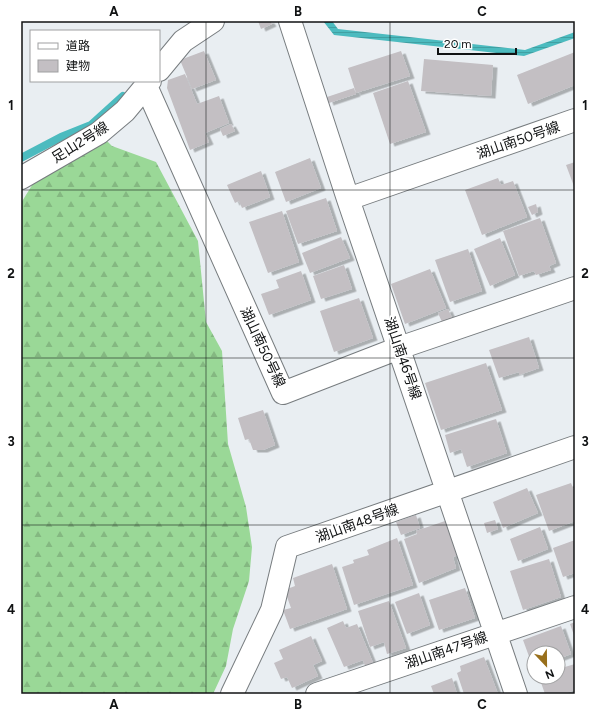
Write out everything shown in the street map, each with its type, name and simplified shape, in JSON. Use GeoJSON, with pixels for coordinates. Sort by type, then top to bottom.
{"type":"FeatureCollection","features":[{"type":"Feature","properties":{"kind":"street","name":"足山2号線"},"geometry":{"type":"LineString","coordinates":[[160,69],[183,41],[213,21]]}},
{"type":"Feature","properties":{"kind":"street","name":"湖山南46号線"},"geometry":{"type":"LineString","coordinates":[[290,21],[348,199],[516,694]]}},
{"type":"Feature","properties":{"kind":"street","name":"足山2号線"},"geometry":{"type":"LineString","coordinates":[[21,178],[99,134],[125,111],[149,82]]}},
{"type":"Feature","properties":{"kind":"street","name":"湖山南50号線"},"geometry":{"type":"LineString","coordinates":[[153,82],[283,393],[399,348],[575,288]]}},
{"type":"Feature","properties":{"kind":"street","name":"湖山南50号線"},"geometry":{"type":"LineString","coordinates":[[348,199],[575,120]]}},
{"type":"Feature","properties":{"kind":"street","name":"湖山南48号線"},"geometry":{"type":"LineString","coordinates":[[232,694],[272,610],[287,547],[575,447]]}},
{"type":"Feature","properties":{"kind":"street","name":"湖山南47号線"},"geometry":{"type":"LineString","coordinates":[[317,694],[496,632],[575,607]]}},
{"type":"Feature","properties":{"kind":"green space"},"geometry":{"type":"Polygon","coordinates":[[[107,141],[112,146],[156,162],[198,241],[206,322],[222,351],[228,444],[246,507],[252,547],[249,581],[233,629],[226,666],[213,694],[21,694],[21,203],[39,174],[107,141]]]}},
{"type":"Feature","properties":{"kind":"water"},"geometry":{"type":"Polygon","coordinates":[[[323,21],[332,21],[338,29],[525,50],[575,32],[575,38],[524,56],[334,35],[323,21]]]}},
{"type":"Feature","properties":{"kind":"building"},"geometry":{"type":"Polygon","coordinates":[[[258,21],[270,21],[272,24],[261,29],[258,21]]]}},
{"type":"Feature","properties":{"kind":"building"},"geometry":{"type":"Polygon","coordinates":[[[204,51],[216,80],[192,89],[180,60],[204,51]]]}},
{"type":"Feature","properties":{"kind":"building"},"geometry":{"type":"Polygon","coordinates":[[[401,51],[410,76],[356,93],[348,68],[401,51]]]}},
{"type":"Feature","properties":{"kind":"building"},"geometry":{"type":"Polygon","coordinates":[[[575,52],[575,85],[528,104],[517,75],[575,52]]]}},
{"type":"Feature","properties":{"kind":"building"},"geometry":{"type":"Polygon","coordinates":[[[424,59],[493,65],[491,96],[421,91],[424,59]]]}},
{"type":"Feature","properties":{"kind":"building"},"geometry":{"type":"Polygon","coordinates":[[[185,74],[197,104],[219,96],[229,123],[205,133],[209,142],[190,150],[167,88],[168,80],[185,74]]]}},
{"type":"Feature","properties":{"kind":"building"},"geometry":{"type":"Polygon","coordinates":[[[408,81],[426,132],[390,144],[373,93],[408,81]]]}},
{"type":"Feature","properties":{"kind":"building"},"geometry":{"type":"Polygon","coordinates":[[[354,88],[356,94],[329,103],[327,97],[354,88]]]}},
{"type":"Feature","properties":{"kind":"building"},"geometry":{"type":"Polygon","coordinates":[[[231,124],[235,131],[223,136],[220,129],[231,124]]]}},
{"type":"Feature","properties":{"kind":"building"},"geometry":{"type":"Polygon","coordinates":[[[310,158],[321,188],[286,202],[275,172],[310,158]]]}},
{"type":"Feature","properties":{"kind":"building"},"geometry":{"type":"Polygon","coordinates":[[[575,162],[575,189],[566,165],[575,162]]]}},
{"type":"Feature","properties":{"kind":"building"},"geometry":{"type":"Polygon","coordinates":[[[261,171],[270,197],[242,208],[239,201],[235,203],[227,185],[261,171]]]}},
{"type":"Feature","properties":{"kind":"building"},"geometry":{"type":"Polygon","coordinates":[[[498,178],[501,185],[513,181],[527,217],[482,235],[465,190],[498,178]]]}},
{"type":"Feature","properties":{"kind":"building"},"geometry":{"type":"Polygon","coordinates":[[[326,198],[337,231],[298,244],[286,211],[326,198]]]}},
{"type":"Feature","properties":{"kind":"building"},"geometry":{"type":"Polygon","coordinates":[[[536,204],[538,212],[532,215],[528,207],[536,204]]]}},
{"type":"Feature","properties":{"kind":"building"},"geometry":{"type":"Polygon","coordinates":[[[282,211],[299,262],[268,273],[249,222],[282,211]]]}},
{"type":"Feature","properties":{"kind":"building"},"geometry":{"type":"Polygon","coordinates":[[[540,218],[556,263],[549,266],[551,270],[536,275],[534,271],[519,276],[503,231],[540,218]]]}},
{"type":"Feature","properties":{"kind":"building"},"geometry":{"type":"Polygon","coordinates":[[[341,237],[350,258],[310,273],[302,253],[341,237]]]}},
{"type":"Feature","properties":{"kind":"building"},"geometry":{"type":"Polygon","coordinates":[[[500,238],[515,275],[490,286],[474,249],[500,238]]]}},
{"type":"Feature","properties":{"kind":"building"},"geometry":{"type":"Polygon","coordinates":[[[468,249],[482,291],[450,302],[435,260],[468,249]]]}},
{"type":"Feature","properties":{"kind":"building"},"geometry":{"type":"Polygon","coordinates":[[[344,265],[352,289],[321,299],[313,276],[344,265]]]}},
{"type":"Feature","properties":{"kind":"building"},"geometry":{"type":"Polygon","coordinates":[[[430,269],[446,308],[405,324],[391,284],[430,269]]]}},
{"type":"Feature","properties":{"kind":"building"},"geometry":{"type":"Polygon","coordinates":[[[301,271],[311,300],[269,315],[261,294],[279,288],[276,280],[301,271]]]}},
{"type":"Feature","properties":{"kind":"building"},"geometry":{"type":"Polygon","coordinates":[[[359,298],[373,338],[334,352],[320,311],[359,298]]]}},
{"type":"Feature","properties":{"kind":"building"},"geometry":{"type":"Polygon","coordinates":[[[448,309],[452,318],[442,322],[438,313],[448,309]]]}},
{"type":"Feature","properties":{"kind":"building"},"geometry":{"type":"Polygon","coordinates":[[[529,337],[539,368],[519,375],[519,372],[499,378],[489,350],[529,337]]]}},
{"type":"Feature","properties":{"kind":"building"},"geometry":{"type":"Polygon","coordinates":[[[486,363],[502,410],[441,430],[425,383],[486,363]]]}},
{"type":"Feature","properties":{"kind":"building"},"geometry":{"type":"Polygon","coordinates":[[[263,410],[275,445],[263,450],[253,450],[249,439],[245,440],[238,418],[263,410]]]}},
{"type":"Feature","properties":{"kind":"building"},"geometry":{"type":"Polygon","coordinates":[[[496,419],[507,453],[467,467],[461,449],[450,453],[445,435],[496,419]]]}},
{"type":"Feature","properties":{"kind":"building"},"geometry":{"type":"Polygon","coordinates":[[[571,483],[575,493],[575,521],[549,531],[536,495],[571,483]]]}},
{"type":"Feature","properties":{"kind":"building"},"geometry":{"type":"Polygon","coordinates":[[[527,488],[538,513],[503,528],[493,502],[527,488]]]}},
{"type":"Feature","properties":{"kind":"building"},"geometry":{"type":"Polygon","coordinates":[[[416,515],[420,528],[401,535],[396,522],[416,515]]]}},
{"type":"Feature","properties":{"kind":"building"},"geometry":{"type":"Polygon","coordinates":[[[495,520],[498,529],[487,533],[484,523],[495,520]]]}},
{"type":"Feature","properties":{"kind":"building"},"geometry":{"type":"Polygon","coordinates":[[[445,521],[458,555],[453,557],[456,568],[419,583],[404,539],[417,534],[416,531],[445,521]]]}},
{"type":"Feature","properties":{"kind":"building"},"geometry":{"type":"Polygon","coordinates":[[[540,527],[548,549],[518,561],[510,539],[540,527]]]}},
{"type":"Feature","properties":{"kind":"building"},"geometry":{"type":"Polygon","coordinates":[[[397,538],[413,585],[354,605],[342,567],[354,563],[353,560],[369,555],[367,550],[397,538]]]}},
{"type":"Feature","properties":{"kind":"building"},"geometry":{"type":"Polygon","coordinates":[[[575,540],[575,573],[563,577],[553,548],[575,540]]]}},
{"type":"Feature","properties":{"kind":"building"},"geometry":{"type":"Polygon","coordinates":[[[549,559],[561,597],[523,610],[510,571],[549,559]]]}},
{"type":"Feature","properties":{"kind":"building"},"geometry":{"type":"Polygon","coordinates":[[[332,564],[347,609],[290,629],[283,610],[291,608],[286,594],[287,589],[295,586],[293,578],[332,564]]]}},
{"type":"Feature","properties":{"kind":"building"},"geometry":{"type":"Polygon","coordinates":[[[465,588],[475,618],[439,630],[429,600],[465,588]]]}},
{"type":"Feature","properties":{"kind":"building"},"geometry":{"type":"Polygon","coordinates":[[[419,593],[430,625],[407,634],[395,602],[419,593]]]}},
{"type":"Feature","properties":{"kind":"building"},"geometry":{"type":"Polygon","coordinates":[[[389,601],[406,648],[387,654],[384,642],[370,647],[358,611],[389,601]]]}},
{"type":"Feature","properties":{"kind":"building"},"geometry":{"type":"Polygon","coordinates":[[[343,621],[346,628],[357,624],[373,663],[365,666],[363,660],[344,667],[327,628],[343,621]]]}},
{"type":"Feature","properties":{"kind":"building"},"geometry":{"type":"Polygon","coordinates":[[[575,622],[575,638],[570,624],[575,622]]]}},
{"type":"Feature","properties":{"kind":"building"},"geometry":{"type":"Polygon","coordinates":[[[561,626],[571,654],[566,656],[566,645],[526,645],[526,648],[523,640],[561,626]]]}},
{"type":"Feature","properties":{"kind":"building"},"geometry":{"type":"Polygon","coordinates":[[[311,636],[322,661],[313,665],[318,676],[292,688],[287,677],[281,679],[274,663],[283,659],[279,650],[311,636]]]}},
{"type":"Feature","properties":{"kind":"building"},"geometry":{"type":"Polygon","coordinates":[[[484,657],[498,694],[464,694],[457,673],[461,671],[460,666],[484,657]]]}},
{"type":"Feature","properties":{"kind":"building"},"geometry":{"type":"Polygon","coordinates":[[[575,664],[575,690],[562,694],[545,694],[542,685],[566,685],[566,667],[575,664]]]}},
{"type":"Feature","properties":{"kind":"building"},"geometry":{"type":"Polygon","coordinates":[[[452,678],[457,694],[434,694],[431,686],[452,678]]]}},
{"type":"Feature","properties":{"kind":"waterway"},"geometry":{"type":"LineString","coordinates":[[21,158],[61,137],[91,125],[123,96]]}}]}
